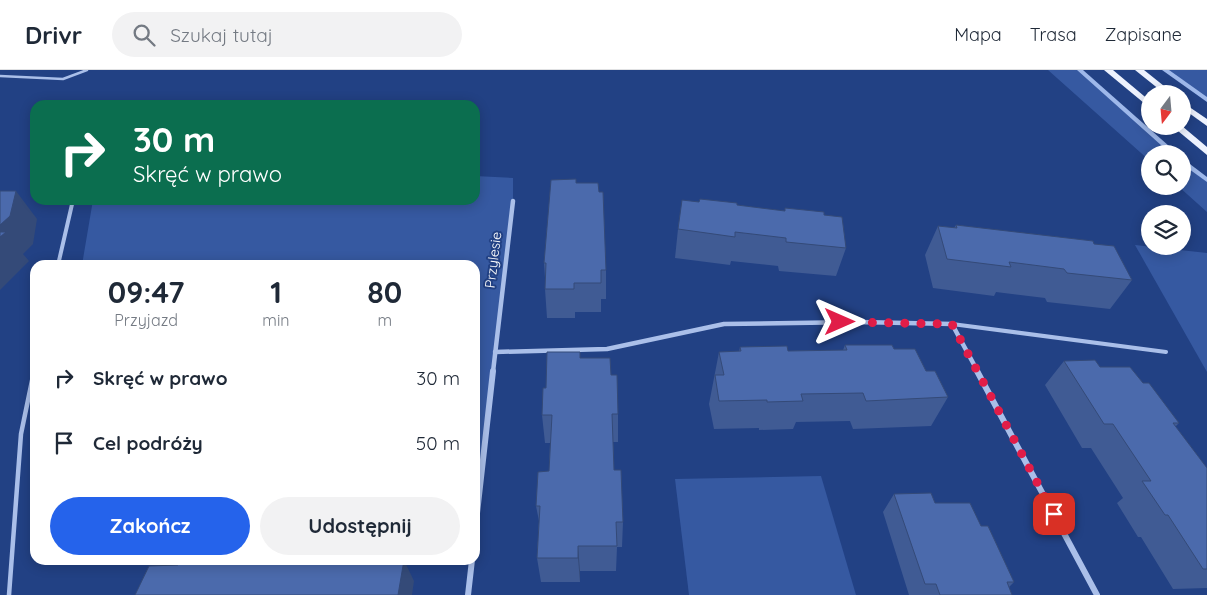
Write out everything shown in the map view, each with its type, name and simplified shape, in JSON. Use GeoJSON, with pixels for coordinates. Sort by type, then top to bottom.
{"type":"FeatureCollection","features":[{"type":"Feature","properties":{"kind":"main road"},"geometry":{"type":"LineString","coordinates":[[1108,70],[1141,98]]}},
{"type":"Feature","properties":{"kind":"main road"},"geometry":{"type":"LineString","coordinates":[[1139,70],[1158,85]]}},
{"type":"Feature","properties":{"kind":"main road"},"geometry":{"type":"LineString","coordinates":[[1191,110],[1207,122]]}},
{"type":"Feature","properties":{"kind":"main road"},"geometry":{"type":"LineString","coordinates":[[1187,135],[1207,152]]}},
{"type":"Feature","properties":{"kind":"street","name":"Przylesie"},"geometry":{"type":"LineString","coordinates":[[480,489],[513,201]]}},
{"type":"Feature","properties":{"kind":"street"},"geometry":{"type":"LineString","coordinates":[[496,352],[607,349],[724,324],[850,322],[952,324],[1097,595]]}},
{"type":"Feature","properties":{"kind":"street"},"geometry":{"type":"LineString","coordinates":[[468,595],[471,565]]}},
{"type":"Feature","properties":{"kind":"lane"},"geometry":{"type":"LineString","coordinates":[[0,76],[64,79],[87,70]]}},
{"type":"Feature","properties":{"kind":"lane"},"geometry":{"type":"LineString","coordinates":[[59,260],[72,205]]}},
{"type":"Feature","properties":{"kind":"lane"},"geometry":{"type":"LineString","coordinates":[[952,324],[1166,352]]}},
{"type":"Feature","properties":{"kind":"lane"},"geometry":{"type":"LineString","coordinates":[[9,595],[21,434],[30,392]]}},
{"type":"Feature","properties":{"kind":"shaded area"},"geometry":{"type":"Polygon","coordinates":[[[1048,70],[1082,70],[1141,122],[1141,135],[1156,135],[1167,145],[1141,145],[1141,153],[1048,70]]]}},
{"type":"Feature","properties":{"kind":"shaded area"},"geometry":{"type":"Polygon","coordinates":[[[1167,70],[1207,70],[1207,101],[1191,89],[1191,85],[1186,85],[1167,70]]]}},
{"type":"Feature","properties":{"kind":"shaded area"},"geometry":{"type":"Polygon","coordinates":[[[1191,165],[1207,180],[1207,212],[1188,195],[1191,195],[1191,165]]]}},
{"type":"Feature","properties":{"kind":"shaded area"},"geometry":{"type":"Polygon","coordinates":[[[480,176],[513,178],[513,201],[480,488],[480,260],[83,260],[92,205],[480,205],[480,176]]]}},
{"type":"Feature","properties":{"kind":"shaded area"},"geometry":{"type":"Polygon","coordinates":[[[1135,245],[1141,246],[1141,255],[1191,255],[1191,251],[1207,253],[1207,372],[1135,245]]]}},
{"type":"Feature","properties":{"kind":"shaded area"},"geometry":{"type":"Polygon","coordinates":[[[821,476],[856,595],[689,595],[675,479],[821,476]]]}},
{"type":"Feature","properties":{"kind":"building"},"geometry":{"type":"Polygon","coordinates":[[[576,179],[576,183],[598,183],[599,192],[603,192],[606,270],[601,270],[601,283],[574,283],[574,289],[545,289],[546,263],[544,263],[551,180],[576,179]]]}},
{"type":"Feature","properties":{"kind":"building"},"geometry":{"type":"Polygon","coordinates":[[[0,191],[16,191],[10,216],[0,225],[0,191]]]}},
{"type":"Feature","properties":{"kind":"building"},"geometry":{"type":"Polygon","coordinates":[[[700,199],[785,211],[785,208],[824,212],[824,215],[842,217],[846,248],[786,242],[786,238],[735,232],[735,237],[678,229],[682,200],[699,202],[700,199]]]}},
{"type":"Feature","properties":{"kind":"building"},"geometry":{"type":"Polygon","coordinates":[[[956,225],[1093,241],[1094,244],[1114,246],[1132,280],[1067,273],[1064,269],[1009,262],[1011,267],[947,259],[938,226],[957,228],[956,225]]]}},
{"type":"Feature","properties":{"kind":"building"},"geometry":{"type":"Polygon","coordinates":[[[845,345],[892,345],[894,349],[915,349],[926,371],[935,371],[948,397],[866,401],[863,393],[801,394],[803,401],[719,401],[715,375],[724,375],[719,352],[741,351],[740,347],[787,346],[788,351],[847,350],[845,345]]]}},
{"type":"Feature","properties":{"kind":"building"},"geometry":{"type":"Polygon","coordinates":[[[547,352],[580,352],[580,358],[610,358],[611,375],[617,375],[618,414],[612,414],[614,470],[621,470],[623,522],[616,522],[617,546],[578,546],[578,558],[537,558],[540,506],[536,506],[538,472],[549,471],[552,415],[542,415],[543,388],[546,388],[547,352]]]}},
{"type":"Feature","properties":{"kind":"building"},"geometry":{"type":"Polygon","coordinates":[[[1095,360],[1100,367],[1130,367],[1143,383],[1149,383],[1179,423],[1173,423],[1207,468],[1207,569],[1203,569],[1168,515],[1165,515],[1142,481],[1151,481],[1113,424],[1104,424],[1064,361],[1095,360]]]}},
{"type":"Feature","properties":{"kind":"building"},"geometry":{"type":"Polygon","coordinates":[[[931,493],[935,503],[970,503],[981,526],[988,526],[1014,582],[1007,582],[1012,595],[940,595],[936,584],[925,584],[894,494],[931,493]]]}},
{"type":"Feature","properties":{"kind":"building"},"geometry":{"type":"Polygon","coordinates":[[[403,565],[398,595],[135,595],[149,566],[403,565]]]}},
{"type":"Feature","properties":{"kind":"waterway"},"geometry":{"type":"LineString","coordinates":[[1080,70],[1165,145]]}},
{"type":"Feature","properties":{"kind":"waterway"},"geometry":{"type":"LineString","coordinates":[[1165,70],[1207,100]]}},
{"type":"Feature","properties":{"kind":"waterway"},"geometry":{"type":"LineString","coordinates":[[1191,167],[1207,180]]}},
{"type":"Feature","properties":{"kind":"route"},"geometry":{"type":"LineString","coordinates":[[840,322],[952,324],[1054,514]]}}]}
